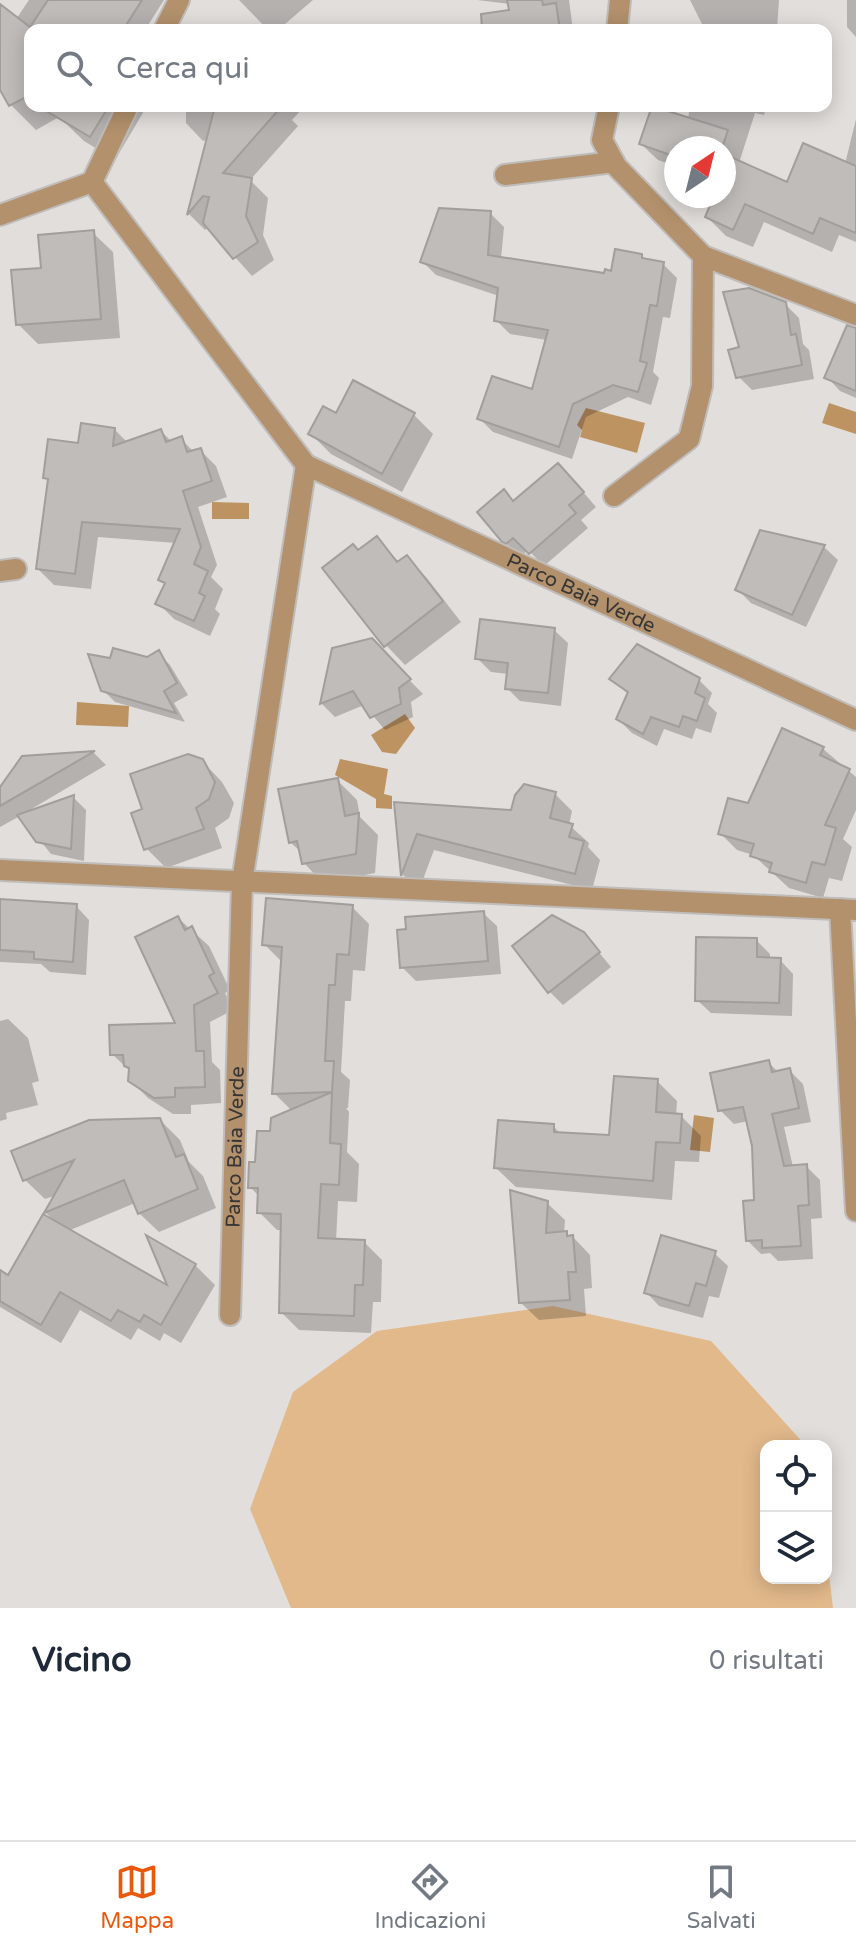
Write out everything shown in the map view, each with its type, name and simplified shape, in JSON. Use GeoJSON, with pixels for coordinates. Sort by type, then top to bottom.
{"type":"FeatureCollection","features":[{"type":"Feature","properties":{"kind":"street"},"geometry":{"type":"LineString","coordinates":[[167,24],[179,0]]}},
{"type":"Feature","properties":{"kind":"street"},"geometry":{"type":"LineString","coordinates":[[618,24],[620,0]]}},
{"type":"Feature","properties":{"kind":"street"},"geometry":{"type":"LineString","coordinates":[[0,214],[92,182],[125,112]]}},
{"type":"Feature","properties":{"kind":"street"},"geometry":{"type":"LineString","coordinates":[[608,112],[602,140],[614,162],[703,256],[856,315]]}},
{"type":"Feature","properties":{"kind":"street"},"geometry":{"type":"LineString","coordinates":[[505,175],[614,162]]}},
{"type":"Feature","properties":{"kind":"street","name":"Parco Baia Verde"},"geometry":{"type":"LineString","coordinates":[[92,182],[306,465],[856,720]]}},
{"type":"Feature","properties":{"kind":"street"},"geometry":{"type":"LineString","coordinates":[[614,496],[689,439],[702,386],[703,256]]}},
{"type":"Feature","properties":{"kind":"street","name":"Parco Baia Verde"},"geometry":{"type":"LineString","coordinates":[[230,1315],[242,882],[306,465]]}},
{"type":"Feature","properties":{"kind":"street"},"geometry":{"type":"LineString","coordinates":[[0,870],[848,909],[856,1211]]}},
{"type":"Feature","properties":{"kind":"shaded area"},"geometry":{"type":"Polygon","coordinates":[[[829,403],[856,412],[856,434],[822,423],[829,403]]]}},
{"type":"Feature","properties":{"kind":"shaded area"},"geometry":{"type":"Polygon","coordinates":[[[586,408],[645,423],[637,453],[580,437],[582,430],[577,425],[586,408]]]}},
{"type":"Feature","properties":{"kind":"shaded area"},"geometry":{"type":"Polygon","coordinates":[[[212,502],[249,503],[249,519],[212,519],[212,502]]]}},
{"type":"Feature","properties":{"kind":"shaded area"},"geometry":{"type":"Polygon","coordinates":[[[77,702],[129,706],[128,727],[76,725],[77,702]]]}},
{"type":"Feature","properties":{"kind":"shaded area"},"geometry":{"type":"Polygon","coordinates":[[[405,714],[415,728],[396,754],[382,752],[371,735],[405,714]]]}},
{"type":"Feature","properties":{"kind":"shaded area"},"geometry":{"type":"Polygon","coordinates":[[[340,759],[388,769],[384,794],[392,796],[392,809],[376,808],[376,799],[335,775],[340,759]]]}},
{"type":"Feature","properties":{"kind":"shaded area"},"geometry":{"type":"Polygon","coordinates":[[[694,1115],[714,1118],[710,1152],[690,1150],[694,1115]]]}},
{"type":"Feature","properties":{"kind":"shaded area"},"geometry":{"type":"Polygon","coordinates":[[[553,1306],[711,1341],[801,1440],[760,1440],[760,1584],[830,1584],[833,1608],[291,1608],[250,1509],[293,1392],[377,1331],[553,1306]]]}},
{"type":"Feature","properties":{"kind":"building"},"geometry":{"type":"Polygon","coordinates":[[[48,0],[142,0],[127,24],[32,24],[48,0]]]}},
{"type":"Feature","properties":{"kind":"building"},"geometry":{"type":"Polygon","coordinates":[[[507,0],[542,0],[543,5],[556,3],[559,24],[482,24],[481,14],[509,10],[507,0]]]}},
{"type":"Feature","properties":{"kind":"building"},"geometry":{"type":"Polygon","coordinates":[[[0,4],[26,24],[24,98],[9,106],[0,90],[0,4]]]}},
{"type":"Feature","properties":{"kind":"building"},"geometry":{"type":"Polygon","coordinates":[[[48,112],[105,112],[90,137],[48,112]]]}},
{"type":"Feature","properties":{"kind":"building"},"geometry":{"type":"Polygon","coordinates":[[[213,112],[277,112],[223,173],[252,178],[246,216],[258,242],[233,259],[203,223],[209,197],[203,196],[187,215],[213,112]]]}},
{"type":"Feature","properties":{"kind":"building"},"geometry":{"type":"Polygon","coordinates":[[[650,112],[671,112],[728,130],[726,136],[664,136],[664,153],[639,144],[650,112]]]}},
{"type":"Feature","properties":{"kind":"building"},"geometry":{"type":"Polygon","coordinates":[[[803,143],[856,166],[856,233],[820,218],[813,234],[745,204],[733,230],[705,217],[709,208],[736,208],[736,159],[787,182],[803,143]]]}},
{"type":"Feature","properties":{"kind":"building"},"geometry":{"type":"Polygon","coordinates":[[[439,208],[491,211],[488,255],[604,273],[605,269],[611,271],[615,249],[664,262],[657,306],[650,305],[640,361],[647,363],[638,392],[613,385],[573,404],[559,447],[477,419],[492,376],[532,389],[548,330],[494,321],[498,288],[420,262],[439,208]]]}},
{"type":"Feature","properties":{"kind":"building"},"geometry":{"type":"Polygon","coordinates":[[[94,230],[101,319],[16,325],[11,270],[41,268],[38,235],[94,230]]]}},
{"type":"Feature","properties":{"kind":"building"},"geometry":{"type":"Polygon","coordinates":[[[749,288],[786,302],[791,335],[796,334],[802,365],[736,378],[728,350],[739,347],[723,292],[749,288]]]}},
{"type":"Feature","properties":{"kind":"building"},"geometry":{"type":"Polygon","coordinates":[[[847,325],[856,328],[856,391],[824,378],[847,325]]]}},
{"type":"Feature","properties":{"kind":"building"},"geometry":{"type":"Polygon","coordinates":[[[353,380],[415,413],[382,474],[308,434],[323,406],[336,413],[353,380]]]}},
{"type":"Feature","properties":{"kind":"building"},"geometry":{"type":"Polygon","coordinates":[[[81,423],[115,428],[113,446],[161,429],[166,442],[182,436],[187,452],[201,448],[212,481],[183,491],[201,547],[194,564],[208,571],[199,593],[205,596],[194,621],[155,604],[165,583],[158,580],[180,529],[82,522],[75,574],[36,569],[48,479],[43,478],[48,439],[78,443],[81,423]]]}},
{"type":"Feature","properties":{"kind":"building"},"geometry":{"type":"Polygon","coordinates":[[[558,463],[584,492],[569,505],[576,513],[529,554],[513,538],[506,544],[502,542],[477,512],[504,489],[513,501],[558,463]]]}},
{"type":"Feature","properties":{"kind":"building"},"geometry":{"type":"Polygon","coordinates":[[[760,530],[825,545],[792,615],[735,590],[760,530]]]}},
{"type":"Feature","properties":{"kind":"building"},"geometry":{"type":"Polygon","coordinates":[[[377,536],[397,562],[407,555],[443,601],[384,647],[322,568],[353,544],[358,550],[377,536]]]}},
{"type":"Feature","properties":{"kind":"building"},"geometry":{"type":"Polygon","coordinates":[[[480,619],[555,628],[548,693],[505,689],[508,663],[475,659],[480,619]]]}},
{"type":"Feature","properties":{"kind":"building"},"geometry":{"type":"Polygon","coordinates":[[[372,638],[411,679],[399,688],[401,704],[370,718],[353,691],[320,704],[332,648],[372,638]]]}},
{"type":"Feature","properties":{"kind":"building"},"geometry":{"type":"Polygon","coordinates":[[[637,644],[700,678],[695,693],[705,698],[697,721],[683,716],[679,727],[651,717],[643,734],[616,719],[628,692],[609,679],[637,644]]]}},
{"type":"Feature","properties":{"kind":"building"},"geometry":{"type":"Polygon","coordinates":[[[113,648],[147,657],[159,650],[177,683],[164,691],[176,713],[101,691],[88,654],[110,658],[113,648]]]}},
{"type":"Feature","properties":{"kind":"building"},"geometry":{"type":"Polygon","coordinates":[[[782,728],[824,747],[820,755],[850,769],[825,825],[836,828],[825,865],[812,862],[806,883],[769,872],[772,863],[750,856],[754,844],[718,834],[728,798],[748,803],[782,728]]]}},
{"type":"Feature","properties":{"kind":"building"},"geometry":{"type":"Polygon","coordinates":[[[95,751],[0,806],[0,787],[22,756],[95,751]]]}},
{"type":"Feature","properties":{"kind":"building"},"geometry":{"type":"Polygon","coordinates":[[[188,754],[203,759],[215,782],[209,799],[196,808],[204,829],[144,850],[131,813],[142,809],[130,774],[188,754]]]}},
{"type":"Feature","properties":{"kind":"building"},"geometry":{"type":"Polygon","coordinates":[[[338,778],[345,816],[359,813],[356,854],[302,864],[297,841],[289,843],[278,789],[338,778]]]}},
{"type":"Feature","properties":{"kind":"building"},"geometry":{"type":"Polygon","coordinates":[[[524,784],[556,792],[550,818],[573,824],[569,837],[584,841],[575,874],[417,834],[401,876],[394,802],[511,810],[515,795],[524,784]]]}},
{"type":"Feature","properties":{"kind":"building"},"geometry":{"type":"Polygon","coordinates":[[[74,795],[71,849],[36,842],[17,815],[74,795]]]}},
{"type":"Feature","properties":{"kind":"building"},"geometry":{"type":"Polygon","coordinates":[[[266,898],[353,905],[349,955],[337,954],[335,985],[329,985],[325,1061],[334,1061],[332,1092],[272,1094],[282,947],[262,945],[266,898]]]}},
{"type":"Feature","properties":{"kind":"building"},"geometry":{"type":"Polygon","coordinates":[[[0,899],[77,904],[73,962],[34,959],[34,952],[0,950],[0,899]]]}},
{"type":"Feature","properties":{"kind":"building"},"geometry":{"type":"Polygon","coordinates":[[[484,911],[488,961],[400,968],[397,930],[406,929],[405,917],[484,911]]]}},
{"type":"Feature","properties":{"kind":"building"},"geometry":{"type":"Polygon","coordinates":[[[552,915],[584,932],[600,952],[548,993],[512,946],[552,915]]]}},
{"type":"Feature","properties":{"kind":"building"},"geometry":{"type":"Polygon","coordinates":[[[178,916],[185,930],[192,926],[214,973],[209,976],[218,993],[194,1005],[196,1051],[204,1051],[205,1087],[175,1088],[175,1097],[154,1098],[128,1081],[129,1068],[124,1066],[123,1055],[110,1055],[109,1025],[175,1023],[135,937],[178,916]]]}},
{"type":"Feature","properties":{"kind":"building"},"geometry":{"type":"Polygon","coordinates":[[[696,937],[757,938],[757,957],[781,958],[779,1003],[695,1001],[696,937]]]}},
{"type":"Feature","properties":{"kind":"building"},"geometry":{"type":"Polygon","coordinates":[[[769,1060],[772,1072],[790,1068],[799,1108],[772,1114],[784,1166],[807,1164],[809,1205],[798,1206],[801,1246],[762,1248],[762,1240],[746,1241],[743,1201],[754,1200],[752,1146],[743,1107],[718,1111],[710,1073],[769,1060]]]}},
{"type":"Feature","properties":{"kind":"building"},"geometry":{"type":"Polygon","coordinates":[[[614,1076],[658,1079],[656,1112],[682,1114],[680,1143],[656,1142],[653,1181],[494,1168],[498,1120],[554,1124],[554,1132],[609,1135],[614,1076]]]}},
{"type":"Feature","properties":{"kind":"building"},"geometry":{"type":"Polygon","coordinates":[[[332,1092],[330,1143],[341,1144],[339,1185],[321,1184],[318,1238],[365,1240],[363,1285],[355,1285],[354,1316],[279,1313],[281,1214],[257,1213],[258,1188],[248,1188],[249,1162],[255,1162],[257,1131],[270,1131],[271,1118],[332,1092]]]}},
{"type":"Feature","properties":{"kind":"building"},"geometry":{"type":"Polygon","coordinates":[[[160,1118],[176,1157],[184,1154],[198,1189],[138,1214],[124,1180],[44,1213],[74,1160],[23,1181],[11,1151],[89,1120],[160,1118]]]}},
{"type":"Feature","properties":{"kind":"building"},"geometry":{"type":"Polygon","coordinates":[[[510,1190],[548,1201],[546,1233],[567,1231],[567,1236],[573,1235],[576,1272],[568,1272],[570,1300],[519,1303],[510,1190]]]}},
{"type":"Feature","properties":{"kind":"building"},"geometry":{"type":"Polygon","coordinates":[[[43,1214],[167,1285],[146,1235],[196,1264],[161,1325],[144,1315],[140,1322],[118,1310],[111,1321],[60,1292],[41,1325],[0,1301],[0,1270],[8,1275],[43,1214]]]}},
{"type":"Feature","properties":{"kind":"building"},"geometry":{"type":"Polygon","coordinates":[[[661,1235],[716,1251],[706,1286],[696,1283],[689,1306],[644,1293],[661,1235]]]}}]}
